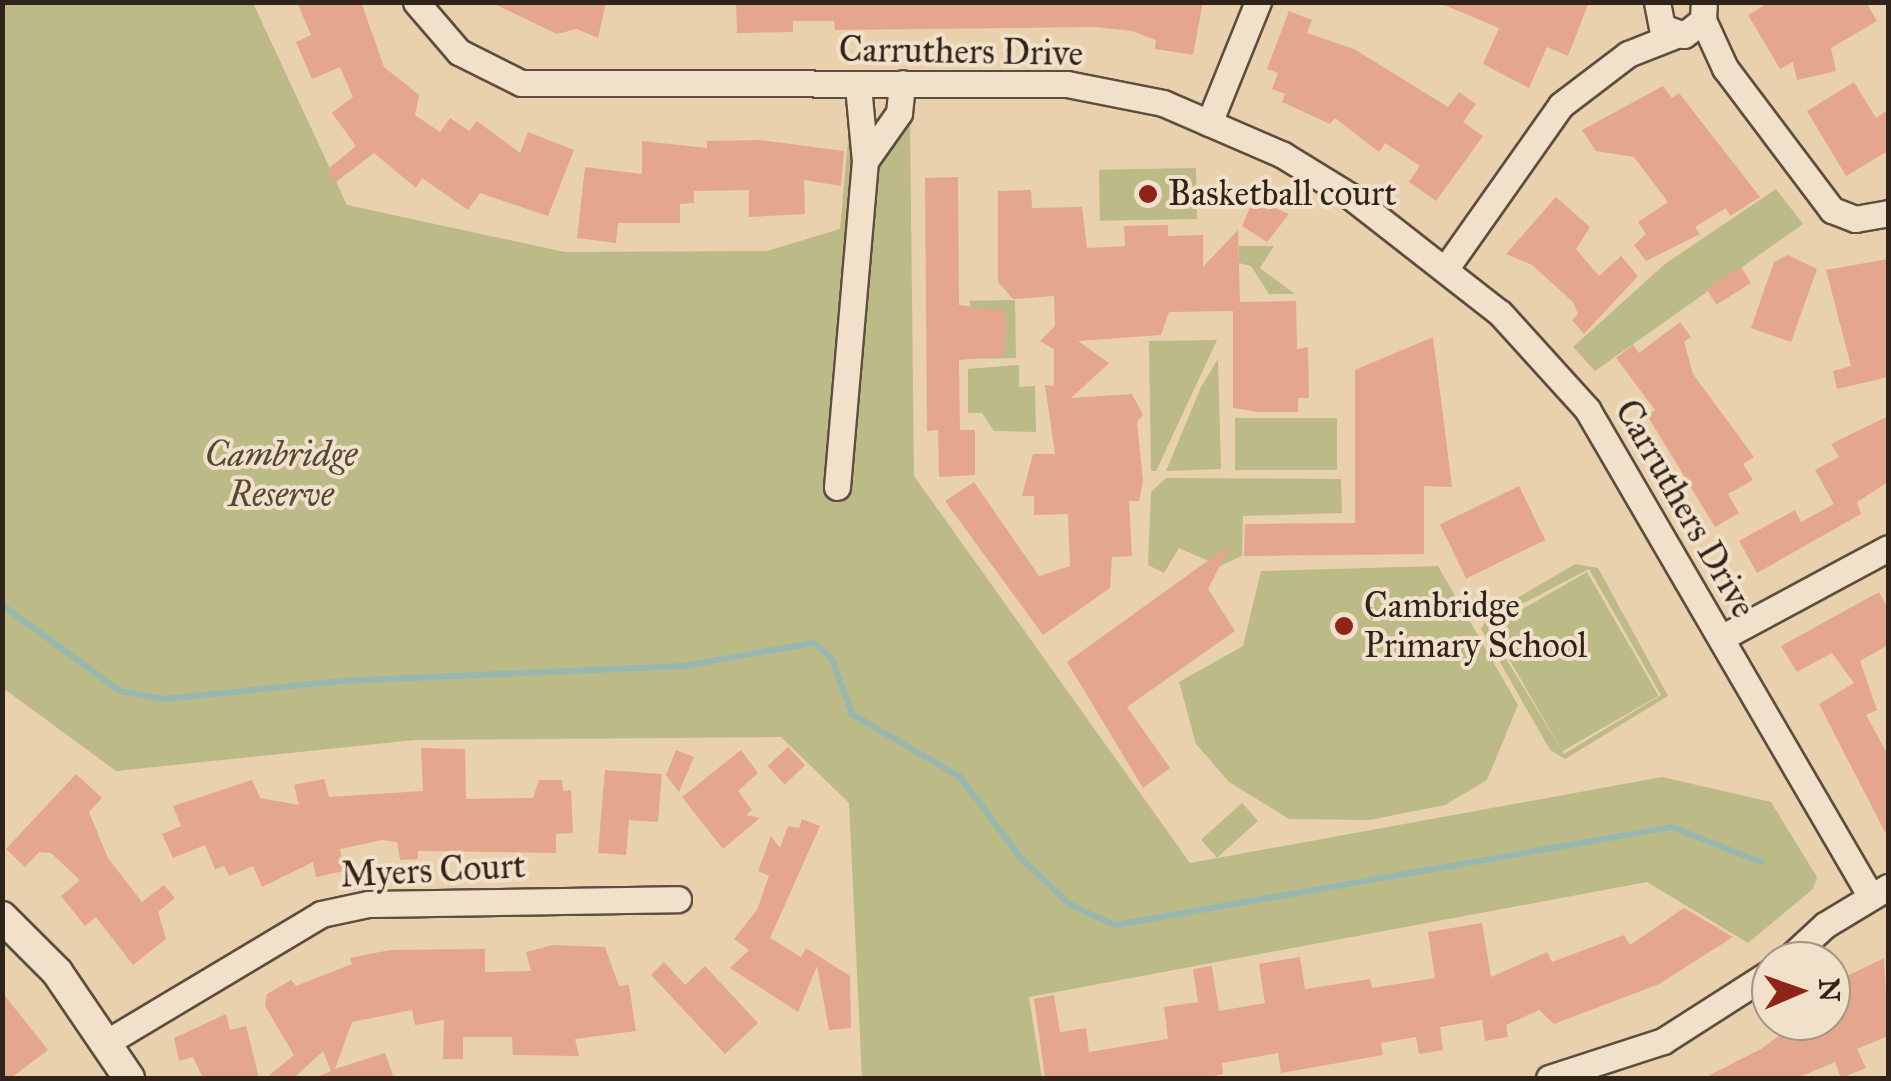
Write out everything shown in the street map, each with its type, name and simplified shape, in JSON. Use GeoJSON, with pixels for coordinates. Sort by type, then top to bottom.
{"type":"FeatureCollection","features":[{"type":"Feature","properties":{"kind":"street","name":"Carruthers Drive"},"geometry":{"type":"LineString","coordinates":[[416,2],[458,52],[521,83],[1067,84],[1163,103],[1350,196],[1500,312],[1587,409],[1720,638],[1879,891]]}},
{"type":"Feature","properties":{"kind":"street"},"geometry":{"type":"LineString","coordinates":[[1209,123],[1258,2]]}},
{"type":"Feature","properties":{"kind":"street"},"geometry":{"type":"LineString","coordinates":[[1628,54],[1656,6],[1697,18],[1725,68],[1832,210],[1855,218],[1888,213]]}},
{"type":"Feature","properties":{"kind":"street"},"geometry":{"type":"LineString","coordinates":[[1446,268],[1561,105],[1628,54],[1697,18]]}},
{"type":"Feature","properties":{"kind":"street"},"geometry":{"type":"LineString","coordinates":[[865,161],[899,113],[902,83]]}},
{"type":"Feature","properties":{"kind":"street"},"geometry":{"type":"LineString","coordinates":[[836,488],[865,161],[858,85]]}},
{"type":"Feature","properties":{"kind":"street"},"geometry":{"type":"LineString","coordinates":[[1720,638],[1888,548]]}},
{"type":"Feature","properties":{"kind":"street"},"geometry":{"type":"LineString","coordinates":[[1813,941],[1879,891]]}},
{"type":"Feature","properties":{"kind":"street","name":"Myers Court"},"geometry":{"type":"LineString","coordinates":[[109,1041],[320,914],[368,904],[678,899]]}},
{"type":"Feature","properties":{"kind":"street"},"geometry":{"type":"LineString","coordinates":[[2,917],[109,1041],[129,1078]]}},
{"type":"Feature","properties":{"kind":"street"},"geometry":{"type":"LineString","coordinates":[[1550,1078],[1663,1041],[1751,985]]}},
{"type":"Feature","properties":{"kind":"green space","name":"Cambridge Reserve"},"geometry":{"type":"Polygon","coordinates":[[[2,3],[253,3],[347,205],[565,252],[767,251],[840,229],[850,118],[910,118],[914,476],[1190,863],[1662,777],[1771,802],[1817,877],[1813,889],[1748,943],[1647,882],[1029,997],[1042,1078],[862,1078],[849,803],[781,737],[415,740],[116,771],[3,688],[2,3]]]}},
{"type":"Feature","properties":{"kind":"green space","name":"Basketball court"},"geometry":{"type":"Polygon","coordinates":[[[1196,168],[1197,219],[1100,221],[1099,170],[1196,168]]]}},
{"type":"Feature","properties":{"kind":"green space"},"geometry":{"type":"Polygon","coordinates":[[[1776,189],[1803,224],[1595,371],[1573,347],[1665,264],[1776,189]]]}},
{"type":"Feature","properties":{"kind":"green space"},"geometry":{"type":"Polygon","coordinates":[[[1239,246],[1274,246],[1260,268],[1295,294],[1269,294],[1251,266],[1239,263],[1239,246]]]}},
{"type":"Feature","properties":{"kind":"green space"},"geometry":{"type":"Polygon","coordinates":[[[1015,300],[1016,358],[971,359],[970,301],[1015,300]]]}},
{"type":"Feature","properties":{"kind":"green space"},"geometry":{"type":"Polygon","coordinates":[[[1217,340],[1156,471],[1151,471],[1149,341],[1217,340]]]}},
{"type":"Feature","properties":{"kind":"green space"},"geometry":{"type":"Polygon","coordinates":[[[1218,359],[1221,469],[1166,471],[1201,387],[1218,359]]]}},
{"type":"Feature","properties":{"kind":"green space"},"geometry":{"type":"Polygon","coordinates":[[[1019,365],[1019,387],[1035,386],[1036,432],[994,431],[982,413],[968,413],[968,369],[1019,365]]]}},
{"type":"Feature","properties":{"kind":"green space"},"geometry":{"type":"Polygon","coordinates":[[[1235,418],[1337,418],[1337,470],[1235,470],[1235,418]]]}},
{"type":"Feature","properties":{"kind":"green space"},"geometry":{"type":"Polygon","coordinates":[[[1166,478],[1341,479],[1342,513],[1243,516],[1242,556],[1220,566],[1179,548],[1164,573],[1148,565],[1151,492],[1166,478]]]}},
{"type":"Feature","properties":{"kind":"green space"},"geometry":{"type":"Polygon","coordinates":[[[1575,564],[1598,568],[1668,696],[1565,759],[1550,750],[1481,629],[1490,614],[1575,564]],[[1589,569],[1495,618],[1488,629],[1564,754],[1661,695],[1589,569]]]}},
{"type":"Feature","properties":{"kind":"green space"},"geometry":{"type":"Polygon","coordinates":[[[1438,566],[1518,705],[1487,780],[1445,805],[1369,820],[1289,819],[1229,782],[1196,744],[1179,682],[1243,646],[1261,571],[1438,566]]]}},
{"type":"Feature","properties":{"kind":"green space"},"geometry":{"type":"Polygon","coordinates":[[[1587,572],[1658,696],[1562,751],[1491,628],[1587,572]]]}},
{"type":"Feature","properties":{"kind":"green space"},"geometry":{"type":"Polygon","coordinates":[[[1242,803],[1258,821],[1217,858],[1201,840],[1242,803]]]}},
{"type":"Feature","properties":{"kind":"building"},"geometry":{"type":"Polygon","coordinates":[[[297,2],[361,2],[384,67],[419,95],[415,115],[440,132],[450,118],[469,131],[477,121],[520,153],[528,132],[574,150],[548,216],[480,193],[468,210],[422,178],[416,188],[374,153],[336,182],[327,170],[356,146],[332,113],[353,97],[340,67],[312,79],[296,42],[311,35],[297,2]]]}},
{"type":"Feature","properties":{"kind":"building"},"geometry":{"type":"Polygon","coordinates":[[[490,2],[606,2],[598,38],[577,29],[557,34],[490,2]]]}},
{"type":"Feature","properties":{"kind":"building"},"geometry":{"type":"Polygon","coordinates":[[[736,2],[1203,2],[1193,55],[1155,49],[1156,40],[1132,31],[1095,27],[835,30],[834,21],[793,21],[793,32],[737,33],[736,2]]]}},
{"type":"Feature","properties":{"kind":"building"},"geometry":{"type":"Polygon","coordinates":[[[1437,2],[1589,2],[1568,56],[1547,47],[1529,88],[1483,64],[1499,28],[1437,2]]]}},
{"type":"Feature","properties":{"kind":"building"},"geometry":{"type":"Polygon","coordinates":[[[1770,2],[1866,2],[1877,21],[1831,48],[1836,71],[1797,80],[1793,62],[1780,69],[1748,15],[1770,2]]]}},
{"type":"Feature","properties":{"kind":"building"},"geometry":{"type":"Polygon","coordinates":[[[1289,11],[1312,20],[1307,33],[1354,49],[1448,107],[1459,92],[1476,104],[1463,122],[1483,136],[1436,201],[1409,182],[1420,166],[1385,143],[1379,152],[1335,118],[1330,124],[1282,102],[1285,94],[1272,89],[1278,73],[1267,69],[1289,11]]]}},
{"type":"Feature","properties":{"kind":"building"},"geometry":{"type":"Polygon","coordinates":[[[1854,82],[1876,118],[1888,110],[1888,151],[1846,176],[1807,111],[1854,82]]]}},
{"type":"Feature","properties":{"kind":"building"},"geometry":{"type":"Polygon","coordinates":[[[1663,86],[1672,98],[1679,93],[1760,197],[1730,216],[1726,208],[1695,227],[1700,234],[1646,261],[1634,245],[1646,234],[1638,222],[1668,202],[1634,157],[1596,151],[1582,130],[1663,86]]]}},
{"type":"Feature","properties":{"kind":"building"},"geometry":{"type":"Polygon","coordinates":[[[761,140],[844,151],[841,186],[804,180],[805,214],[749,217],[749,190],[694,191],[694,203],[680,204],[680,223],[618,223],[616,243],[577,238],[585,167],[642,174],[642,141],[707,148],[707,141],[761,140]]]}},
{"type":"Feature","properties":{"kind":"building"},"geometry":{"type":"Polygon","coordinates":[[[958,177],[959,305],[1005,311],[1006,330],[1004,356],[959,360],[960,430],[975,430],[975,475],[939,477],[938,430],[927,431],[925,178],[958,177]]]}},
{"type":"Feature","properties":{"kind":"building"},"geometry":{"type":"Polygon","coordinates":[[[1031,190],[1032,208],[1082,207],[1087,248],[1125,246],[1124,226],[1168,225],[1168,236],[1203,235],[1203,267],[1238,230],[1240,302],[1296,301],[1297,349],[1308,347],[1309,398],[1298,398],[1298,412],[1259,412],[1233,408],[1233,311],[1169,312],[1161,335],[1078,341],[1109,363],[1071,398],[1132,394],[1143,415],[1137,422],[1143,481],[1139,501],[1129,501],[1132,556],[1112,557],[1110,588],[1043,635],[945,501],[974,482],[1039,576],[1070,566],[1068,514],[1034,515],[1034,496],[1022,496],[1033,454],[1055,454],[1045,385],[1054,386],[1054,349],[1040,341],[1055,326],[1054,296],[1013,299],[998,282],[998,191],[1031,190]]]}},
{"type":"Feature","properties":{"kind":"building"},"geometry":{"type":"Polygon","coordinates":[[[1556,197],[1590,227],[1576,249],[1599,276],[1621,256],[1638,276],[1584,334],[1572,320],[1578,314],[1573,302],[1532,265],[1506,254],[1556,197]]]}},
{"type":"Feature","properties":{"kind":"building"},"geometry":{"type":"Polygon","coordinates":[[[1254,199],[1289,214],[1267,242],[1242,226],[1254,199]]]}},
{"type":"Feature","properties":{"kind":"building"},"geometry":{"type":"Polygon","coordinates":[[[1788,255],[1817,269],[1791,342],[1751,328],[1774,262],[1788,255]]]}},
{"type":"Feature","properties":{"kind":"building"},"geometry":{"type":"Polygon","coordinates":[[[1888,259],[1888,377],[1837,389],[1833,371],[1851,366],[1826,270],[1888,259]]]}},
{"type":"Feature","properties":{"kind":"building"},"geometry":{"type":"Polygon","coordinates":[[[1741,267],[1751,283],[1716,305],[1706,289],[1741,267]]]}},
{"type":"Feature","properties":{"kind":"building"},"geometry":{"type":"Polygon","coordinates":[[[1680,322],[1691,337],[1684,342],[1693,374],[1754,457],[1743,464],[1753,480],[1728,494],[1739,513],[1715,527],[1647,415],[1655,410],[1616,358],[1633,345],[1639,353],[1680,322]]]}},
{"type":"Feature","properties":{"kind":"building"},"geometry":{"type":"Polygon","coordinates":[[[1433,337],[1452,487],[1424,486],[1424,554],[1244,556],[1245,524],[1355,523],[1355,370],[1433,337]]]}},
{"type":"Feature","properties":{"kind":"building"},"geometry":{"type":"Polygon","coordinates":[[[1888,416],[1888,482],[1857,502],[1861,514],[1757,573],[1739,541],[1795,510],[1801,522],[1834,504],[1815,470],[1839,457],[1831,444],[1888,416]]]}},
{"type":"Feature","properties":{"kind":"building"},"geometry":{"type":"Polygon","coordinates":[[[1519,486],[1545,540],[1466,579],[1440,525],[1519,486]]]}},
{"type":"Feature","properties":{"kind":"building"},"geometry":{"type":"Polygon","coordinates":[[[1231,544],[1208,589],[1235,631],[1127,707],[1170,768],[1143,788],[1067,662],[1231,544]]]}},
{"type":"Feature","properties":{"kind":"building"},"geometry":{"type":"Polygon","coordinates":[[[1879,592],[1888,609],[1888,645],[1860,661],[1877,710],[1866,715],[1888,755],[1888,838],[1819,704],[1854,683],[1832,653],[1797,672],[1781,646],[1879,592]]]}},
{"type":"Feature","properties":{"kind":"building"},"geometry":{"type":"Polygon","coordinates":[[[788,747],[805,765],[785,784],[768,766],[788,747]]]}},
{"type":"Feature","properties":{"kind":"building"},"geometry":{"type":"Polygon","coordinates":[[[421,748],[465,749],[466,799],[533,798],[539,780],[562,780],[563,791],[571,790],[573,833],[556,834],[556,853],[418,851],[418,859],[400,860],[397,842],[382,840],[340,849],[344,871],[316,877],[313,862],[262,887],[253,866],[229,876],[224,866],[215,869],[205,845],[173,858],[162,834],[181,826],[173,806],[252,780],[260,798],[299,805],[294,785],[324,779],[329,797],[423,791],[421,748]]]}},
{"type":"Feature","properties":{"kind":"building"},"geometry":{"type":"Polygon","coordinates":[[[676,750],[694,757],[679,792],[666,775],[676,750]]]}},
{"type":"Feature","properties":{"kind":"building"},"geometry":{"type":"Polygon","coordinates":[[[741,750],[758,773],[738,791],[752,810],[746,815],[760,818],[723,849],[682,797],[741,750]]]}},
{"type":"Feature","properties":{"kind":"building"},"geometry":{"type":"Polygon","coordinates":[[[605,770],[662,774],[658,822],[629,820],[626,855],[598,853],[605,770]]]}},
{"type":"Feature","properties":{"kind":"building"},"geometry":{"type":"Polygon","coordinates":[[[76,774],[102,798],[89,812],[108,858],[142,902],[164,885],[175,898],[158,912],[166,939],[133,965],[96,917],[85,926],[61,896],[80,880],[51,853],[39,852],[25,867],[6,849],[76,774]]]}},
{"type":"Feature","properties":{"kind":"building"},"geometry":{"type":"Polygon","coordinates":[[[802,819],[820,826],[770,938],[801,957],[806,948],[850,976],[851,1028],[829,1030],[817,966],[798,1012],[730,968],[749,950],[734,939],[757,910],[769,876],[758,871],[771,836],[780,848],[788,826],[799,828],[802,819]]]}},
{"type":"Feature","properties":{"kind":"building"},"geometry":{"type":"Polygon","coordinates":[[[1684,908],[1733,937],[1659,984],[1554,1024],[1539,1010],[1506,1025],[1508,1037],[1485,1041],[1482,1020],[1440,1027],[1443,1050],[1419,1054],[1416,1037],[1381,1043],[1383,1055],[1281,1073],[1278,1053],[1222,1063],[1223,1074],[1203,1078],[1045,1078],[1034,999],[1054,995],[1060,1032],[1086,1028],[1089,1052],[1168,1039],[1164,1007],[1198,1002],[1193,969],[1212,966],[1219,1011],[1265,1003],[1259,964],[1300,957],[1305,989],[1370,979],[1372,988],[1435,978],[1428,932],[1482,923],[1491,977],[1547,952],[1552,962],[1624,935],[1630,945],[1684,908]]]}},
{"type":"Feature","properties":{"kind":"building"},"geometry":{"type":"Polygon","coordinates":[[[553,945],[605,947],[619,986],[629,985],[636,1031],[575,1039],[579,1056],[513,1055],[512,1037],[463,1037],[463,1059],[443,1059],[444,1020],[415,1025],[412,1010],[352,1022],[335,1069],[385,1053],[394,1078],[315,1078],[331,1071],[323,1051],[294,1078],[266,1078],[294,1055],[265,1006],[267,994],[291,980],[296,986],[352,964],[350,958],[390,950],[485,949],[485,972],[531,971],[526,952],[553,945]]]}},
{"type":"Feature","properties":{"kind":"building"},"geometry":{"type":"Polygon","coordinates":[[[1884,958],[1888,1036],[1857,1049],[1866,1068],[1841,1078],[1835,1062],[1797,1078],[1704,1078],[1772,1041],[1851,1041],[1851,974],[1884,958]]]}},
{"type":"Feature","properties":{"kind":"building"},"geometry":{"type":"Polygon","coordinates":[[[664,962],[685,985],[705,966],[758,1023],[725,1054],[651,975],[664,962]]]}},
{"type":"Feature","properties":{"kind":"building"},"geometry":{"type":"Polygon","coordinates":[[[2,992],[48,1050],[11,1078],[2,1078],[2,992]]]}},
{"type":"Feature","properties":{"kind":"building"},"geometry":{"type":"Polygon","coordinates":[[[226,1014],[230,1030],[246,1026],[259,1078],[203,1078],[193,1057],[179,1061],[174,1038],[226,1014]]]}},
{"type":"Feature","properties":{"kind":"waterway"},"geometry":{"type":"LineString","coordinates":[[2,605],[120,691],[164,699],[341,681],[683,666],[814,643],[832,659],[852,714],[960,777],[1020,857],[1069,904],[1115,925],[1672,827],[1761,862]]}},
{"type":"Feature","properties":{"kind":"place","name":"Basketball court"},"geometry":{"type":"Point","coordinates":[1148,194]}},
{"type":"Feature","properties":{"kind":"place","name":"Cambridge Primary School"},"geometry":{"type":"Point","coordinates":[1344,626]}}]}
